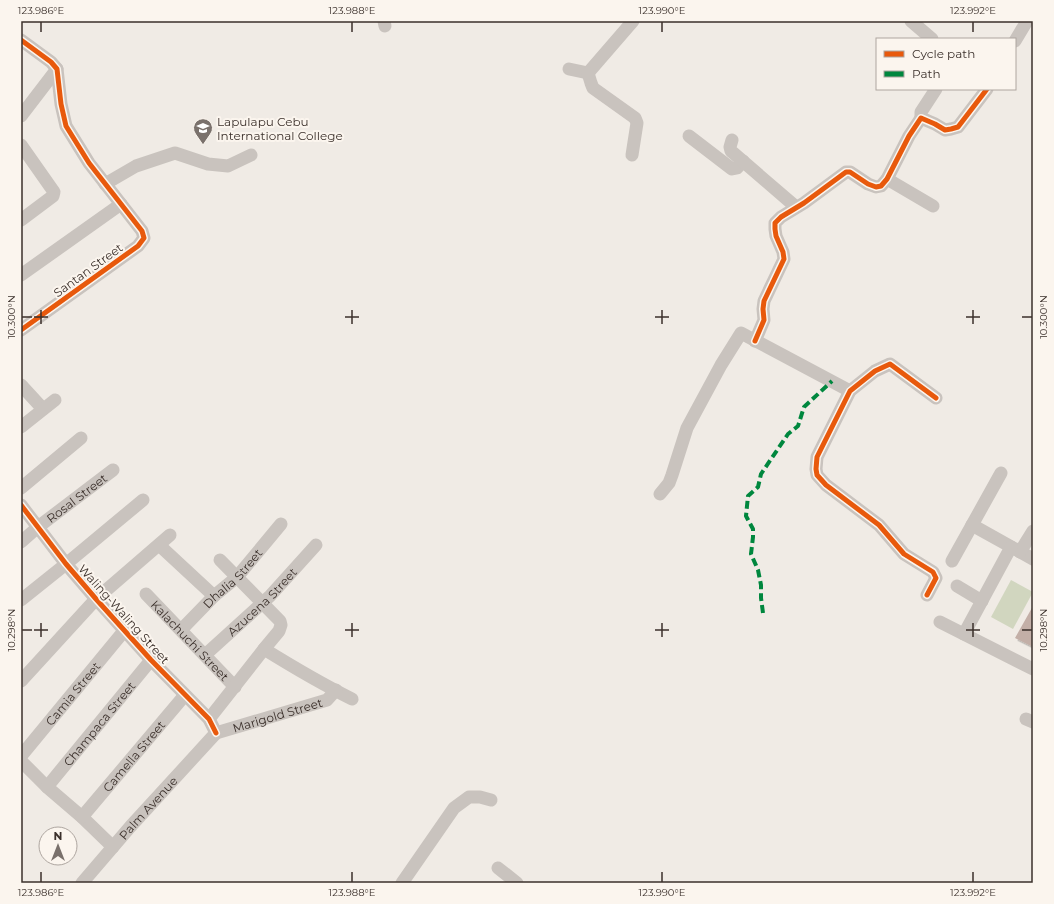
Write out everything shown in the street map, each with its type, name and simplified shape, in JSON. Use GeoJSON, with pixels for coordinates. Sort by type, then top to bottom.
{"type":"FeatureCollection","features":[{"type":"Feature","properties":{"kind":"street"},"geometry":{"type":"LineString","coordinates":[[588,73],[633,21]]}},
{"type":"Feature","properties":{"kind":"street"},"geometry":{"type":"LineString","coordinates":[[911,21],[931,38]]}},
{"type":"Feature","properties":{"kind":"street"},"geometry":{"type":"LineString","coordinates":[[1016,39],[1026,21]]}},
{"type":"Feature","properties":{"kind":"street"},"geometry":{"type":"LineString","coordinates":[[21,275],[121,204],[89,163],[66,126],[61,104],[57,69],[51,62],[22,42]]}},
{"type":"Feature","properties":{"kind":"street"},"geometry":{"type":"LineString","coordinates":[[21,116],[57,69]]}},
{"type":"Feature","properties":{"kind":"street"},"geometry":{"type":"LineString","coordinates":[[569,69],[588,73]]}},
{"type":"Feature","properties":{"kind":"street"},"geometry":{"type":"LineString","coordinates":[[588,73],[593,88],[635,118],[637,123],[632,155]]}},
{"type":"Feature","properties":{"kind":"street"},"geometry":{"type":"LineString","coordinates":[[755,340],[764,320],[764,301],[784,259],[783,252],[776,236],[776,223],[846,172],[850,172],[868,184],[876,187],[881,186],[887,179],[909,136],[921,118],[921,112],[935,90]]}},
{"type":"Feature","properties":{"kind":"street"},"geometry":{"type":"LineString","coordinates":[[921,118],[945,130],[958,127],[986,90]]}},
{"type":"Feature","properties":{"kind":"street"},"geometry":{"type":"LineString","coordinates":[[689,136],[732,169],[737,168],[743,161]]}},
{"type":"Feature","properties":{"kind":"street"},"geometry":{"type":"LineString","coordinates":[[732,140],[730,147],[731,151],[796,207]]}},
{"type":"Feature","properties":{"kind":"street"},"geometry":{"type":"LineString","coordinates":[[21,145],[54,192],[53,196],[21,220]]}},
{"type":"Feature","properties":{"kind":"street"},"geometry":{"type":"LineString","coordinates":[[105,184],[136,166],[175,153],[208,164],[228,166],[251,155]]}},
{"type":"Feature","properties":{"kind":"street"},"geometry":{"type":"LineString","coordinates":[[887,179],[934,206]]}},
{"type":"Feature","properties":{"kind":"street","name":"Santan Street"},"geometry":{"type":"LineString","coordinates":[[21,330],[138,246],[144,238],[142,231],[121,204]]}},
{"type":"Feature","properties":{"kind":"street"},"geometry":{"type":"LineString","coordinates":[[660,494],[672,475],[686,428],[740,334],[755,340],[850,391]]}},
{"type":"Feature","properties":{"kind":"street"},"geometry":{"type":"LineString","coordinates":[[927,595],[936,578],[934,572],[904,554],[879,525],[826,485],[817,475],[816,469],[817,457],[850,391],[875,371],[890,364],[936,398]]}},
{"type":"Feature","properties":{"kind":"street"},"geometry":{"type":"LineString","coordinates":[[21,386],[43,409]]}},
{"type":"Feature","properties":{"kind":"street"},"geometry":{"type":"LineString","coordinates":[[21,427],[55,400]]}},
{"type":"Feature","properties":{"kind":"street"},"geometry":{"type":"LineString","coordinates":[[21,488],[81,438]]}},
{"type":"Feature","properties":{"kind":"street","name":"Rosal Street"},"geometry":{"type":"LineString","coordinates":[[21,542],[113,470]]}},
{"type":"Feature","properties":{"kind":"street"},"geometry":{"type":"LineString","coordinates":[[952,561],[1001,473]]}},
{"type":"Feature","properties":{"kind":"street"},"geometry":{"type":"LineString","coordinates":[[21,600],[142,500]]}},
{"type":"Feature","properties":{"kind":"street","name":"Waling-Waling Street"},"geometry":{"type":"LineString","coordinates":[[21,506],[66,564],[124,631],[209,719],[216,733]]}},
{"type":"Feature","properties":{"kind":"street","name":"Dhalia Street"},"geometry":{"type":"LineString","coordinates":[[181,630],[214,596],[237,577],[280,524]]}},
{"type":"Feature","properties":{"kind":"street"},"geometry":{"type":"LineString","coordinates":[[972,525],[1033,559]]}},
{"type":"Feature","properties":{"kind":"street"},"geometry":{"type":"LineString","coordinates":[[964,634],[982,601],[1016,550],[1033,531]]}},
{"type":"Feature","properties":{"kind":"street"},"geometry":{"type":"LineString","coordinates":[[21,681],[96,599],[170,535]]}},
{"type":"Feature","properties":{"kind":"street"},"geometry":{"type":"LineString","coordinates":[[159,545],[214,596]]}},
{"type":"Feature","properties":{"kind":"street","name":"Azucena Street"},"geometry":{"type":"LineString","coordinates":[[205,655],[263,603],[316,545]]}},
{"type":"Feature","properties":{"kind":"street"},"geometry":{"type":"LineString","coordinates":[[209,719],[279,631],[281,625],[280,621],[220,560]]}},
{"type":"Feature","properties":{"kind":"street"},"geometry":{"type":"LineString","coordinates":[[957,586],[982,601]]}},
{"type":"Feature","properties":{"kind":"street","name":"Kalachuchi Street"},"geometry":{"type":"LineString","coordinates":[[146,594],[235,687]]}},
{"type":"Feature","properties":{"kind":"street"},"geometry":{"type":"LineString","coordinates":[[940,622],[1033,669]]}},
{"type":"Feature","properties":{"kind":"street","name":"Camia Street"},"geometry":{"type":"LineString","coordinates":[[21,756],[124,631]]}},
{"type":"Feature","properties":{"kind":"street"},"geometry":{"type":"LineString","coordinates":[[264,649],[352,699]]}},
{"type":"Feature","properties":{"kind":"street","name":"Champaca Street"},"geometry":{"type":"LineString","coordinates":[[47,787],[151,660]]}},
{"type":"Feature","properties":{"kind":"street","name":"Marigold Street"},"geometry":{"type":"LineString","coordinates":[[216,733],[327,700],[336,690]]}},
{"type":"Feature","properties":{"kind":"street","name":"Camella Street"},"geometry":{"type":"LineString","coordinates":[[82,817],[185,695]]}},
{"type":"Feature","properties":{"kind":"street","name":"Palm Avenue"},"geometry":{"type":"LineString","coordinates":[[82,883],[130,827],[216,733]]}},
{"type":"Feature","properties":{"kind":"street"},"geometry":{"type":"LineString","coordinates":[[21,761],[47,787],[82,817],[113,847]]}},
{"type":"Feature","properties":{"kind":"street"},"geometry":{"type":"LineString","coordinates":[[402,883],[454,808],[469,797],[480,797],[491,800]]}},
{"type":"Feature","properties":{"kind":"street"},"geometry":{"type":"LineString","coordinates":[[498,868],[517,883]]}},
{"type":"Feature","properties":{"kind":"green space"},"geometry":{"type":"Polygon","coordinates":[[[1011,580],[1033,592],[1013,629],[991,617],[1011,580]]]}},
{"type":"Feature","properties":{"kind":"building"},"geometry":{"type":"Polygon","coordinates":[[[1033,606],[1033,647],[1015,638],[1033,606]]]}},
{"type":"Feature","properties":{"kind":"marked path"},"geometry":{"type":"LineString","coordinates":[[763,613],[761,585],[758,570],[751,554],[753,529],[746,516],[748,496],[758,487],[761,474],[788,434],[798,426],[804,407],[832,381]]}},
{"type":"Feature","properties":{"kind":"cycle path"},"geometry":{"type":"LineString","coordinates":[[21,40],[51,62],[57,69],[61,104],[66,126],[89,163],[142,231],[144,238],[138,246],[21,330]]}},
{"type":"Feature","properties":{"kind":"cycle path"},"geometry":{"type":"LineString","coordinates":[[755,341],[764,320],[764,301],[784,259],[783,252],[776,236],[775,223],[781,217],[804,203],[846,172],[850,172],[868,184],[876,187],[881,186],[887,179],[909,136],[921,118],[945,130],[958,127],[986,90]]}},
{"type":"Feature","properties":{"kind":"cycle path"},"geometry":{"type":"LineString","coordinates":[[927,595],[936,578],[933,572],[904,554],[879,525],[826,485],[817,475],[816,469],[817,457],[850,391],[875,371],[890,364],[936,398]]}},
{"type":"Feature","properties":{"kind":"cycle path"},"geometry":{"type":"LineString","coordinates":[[21,505],[66,564],[151,660],[209,719],[216,733]]}},
{"type":"Feature","properties":{"kind":"place","name":"Lapulapu Cebu International College"},"geometry":{"type":"Point","coordinates":[203,145]}}]}
